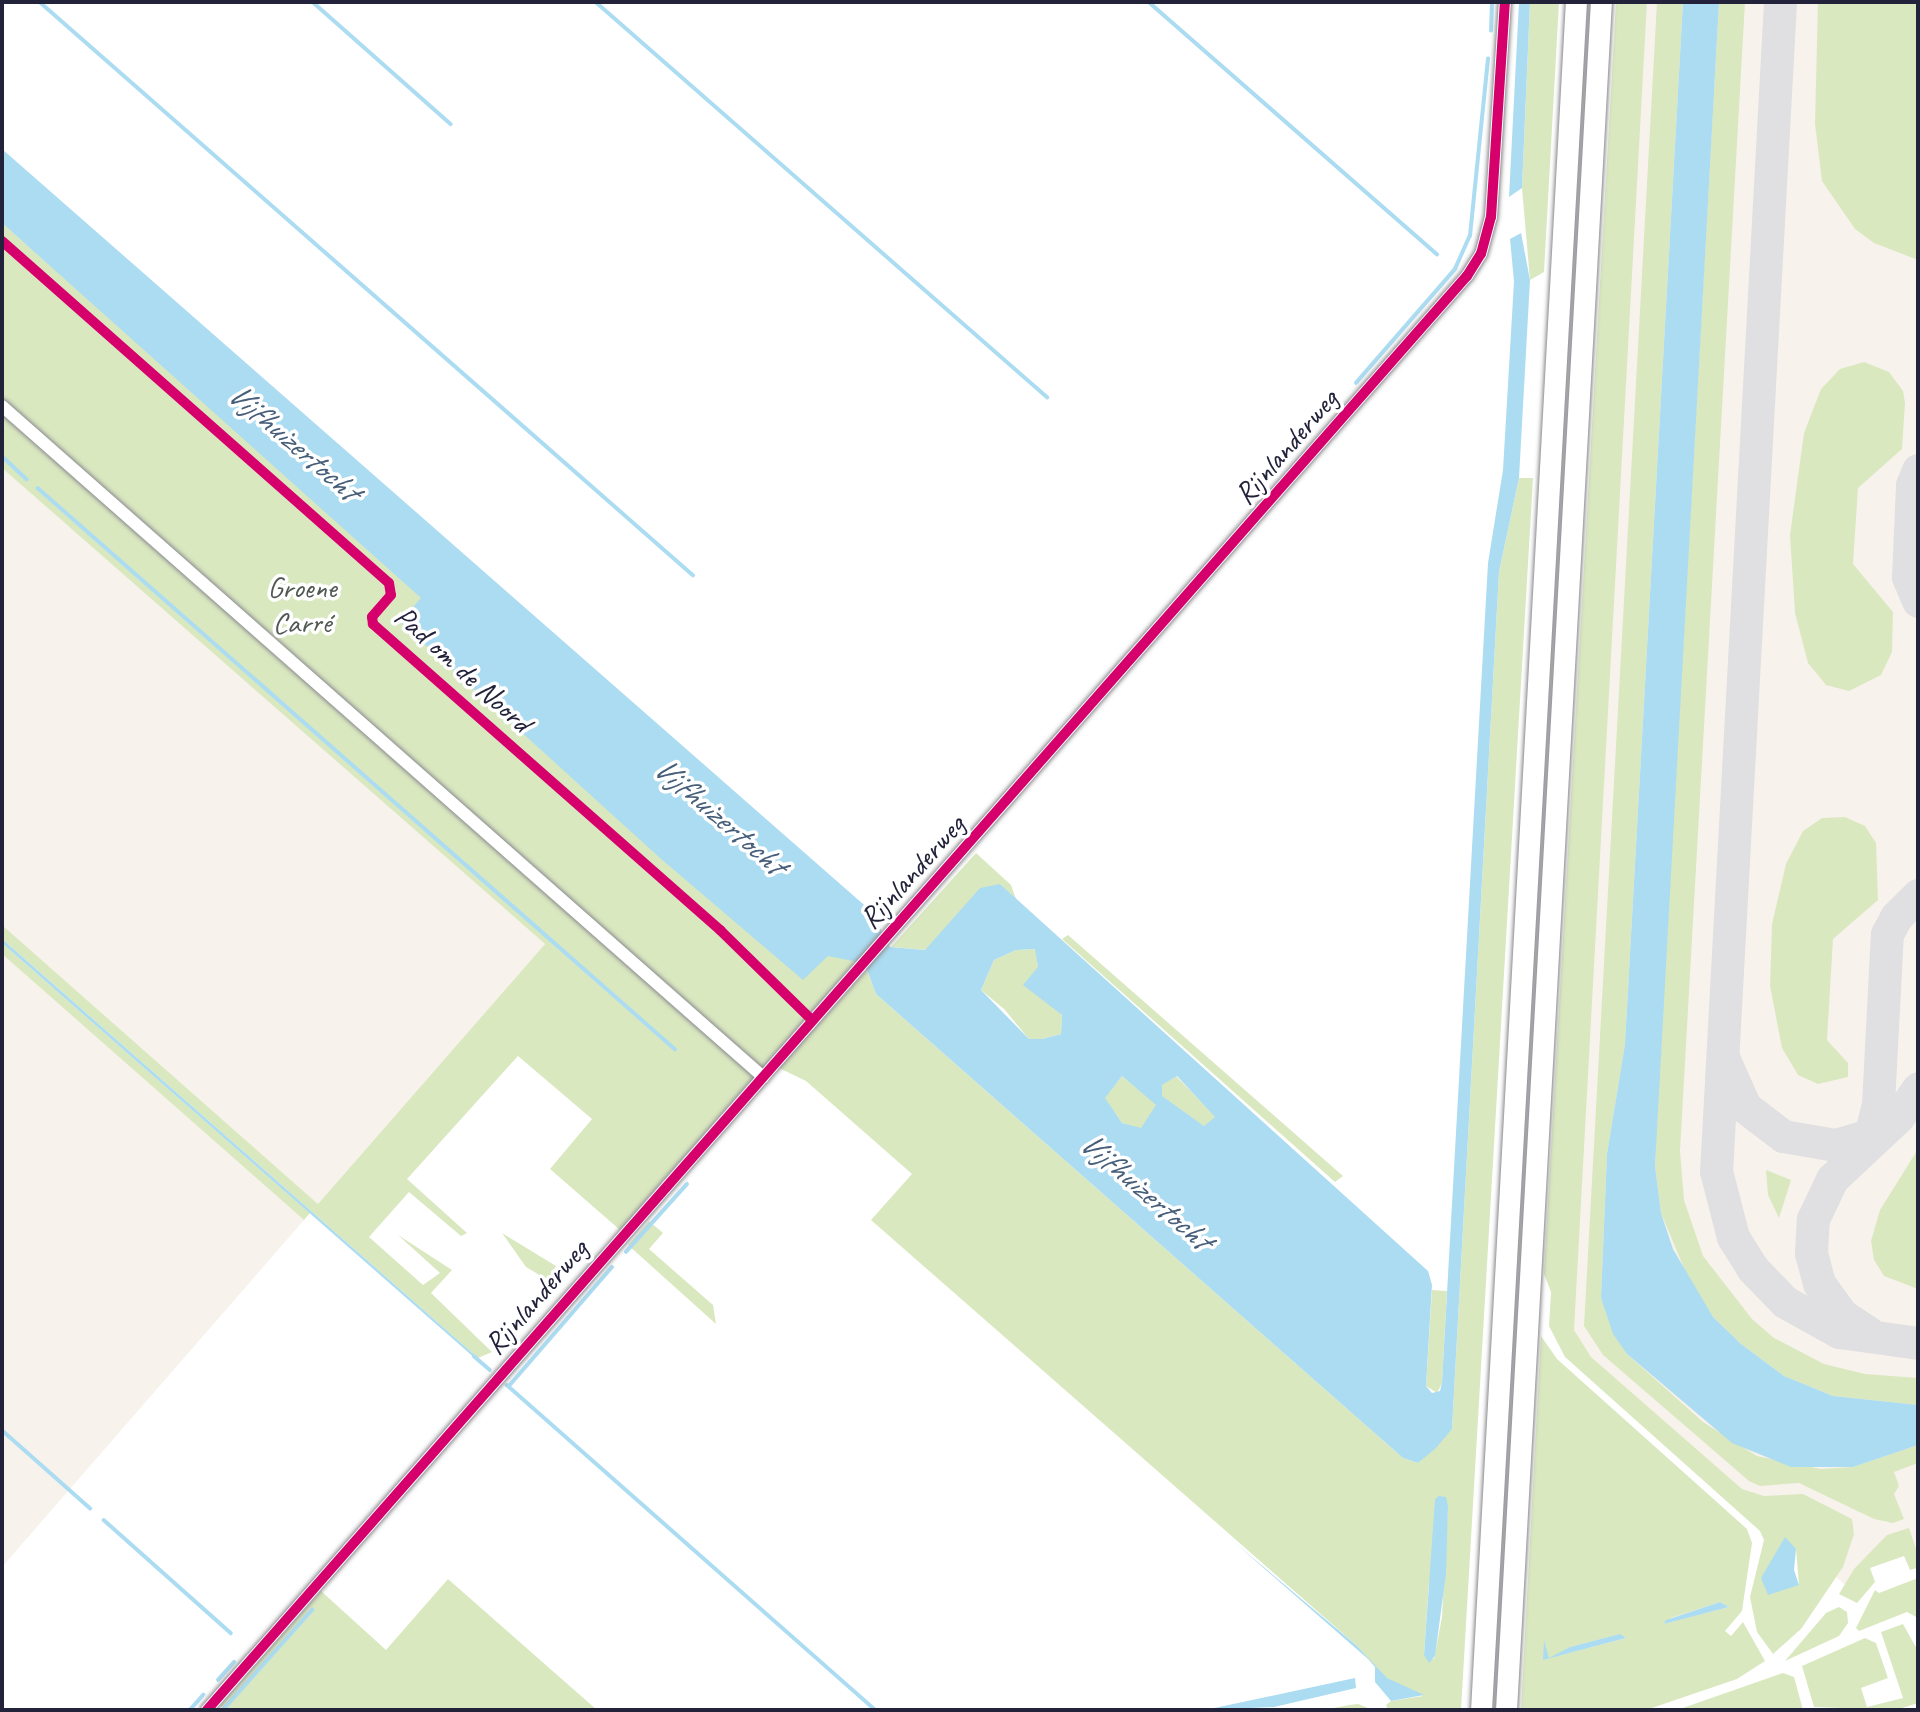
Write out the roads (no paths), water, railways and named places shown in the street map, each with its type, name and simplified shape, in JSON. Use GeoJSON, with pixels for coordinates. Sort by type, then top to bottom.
{"type":"FeatureCollection","features":[{"type":"Feature","properties":{"kind":"highway"},"geometry":{"type":"LineString","coordinates":[[1481,1710],[1576,2]]}},
{"type":"Feature","properties":{"kind":"highway"},"geometry":{"type":"LineString","coordinates":[[1506,1710],[1601,2]]}},
{"type":"Feature","properties":{"kind":"street","name":"Rijnlanderweg"},"geometry":{"type":"LineString","coordinates":[[207,1710],[1467,276],[1480,254],[1490,218],[1505,2]]}},
{"type":"Feature","properties":{"kind":"street"},"geometry":{"type":"LineString","coordinates":[[2,407],[763,1077]]}},
{"type":"Feature","properties":{"kind":"water"},"geometry":{"type":"Polygon","coordinates":[[[1519,2],[1530,2],[1522,188],[1509,197],[1519,2]]]}},
{"type":"Feature","properties":{"kind":"water"},"geometry":{"type":"Polygon","coordinates":[[[1683,2],[1719,2],[1655,1166],[1661,1213],[1673,1249],[1713,1317],[1741,1344],[1784,1376],[1833,1396],[1918,1405],[1918,1445],[1853,1467],[1791,1467],[1732,1443],[1627,1354],[1613,1334],[1601,1298],[1607,1154],[1625,1044],[1683,2]]]}},
{"type":"Feature","properties":{"kind":"water","name":"Vijfhuizertocht"},"geometry":{"type":"Polygon","coordinates":[[[2,149],[871,911],[890,947],[925,950],[980,888],[1000,884],[1428,1271],[1432,1285],[1426,1386],[1432,1393],[1440,1391],[1442,1382],[1488,563],[1503,470],[1514,281],[1510,239],[1521,233],[1530,280],[1519,478],[1499,572],[1452,1429],[1436,1448],[1418,1463],[1403,1458],[876,994],[867,970],[858,962],[828,956],[803,980],[660,858],[400,622],[421,598],[2,223],[2,149]],[[1035,949],[1016,950],[994,960],[981,990],[1029,1039],[1042,1039],[1061,1034],[1062,1015],[1023,985],[1038,967],[1035,949]],[[1122,1076],[1105,1098],[1122,1123],[1141,1128],[1156,1105],[1122,1076]],[[1177,1076],[1162,1085],[1162,1096],[1204,1126],[1215,1117],[1177,1076]]]}},
{"type":"Feature","properties":{"kind":"water"},"geometry":{"type":"Polygon","coordinates":[[[2,939],[478,1358],[477,1360],[2,943],[2,939]]]}},
{"type":"Feature","properties":{"kind":"water"},"geometry":{"type":"Polygon","coordinates":[[[1439,1496],[1446,1497],[1448,1506],[1446,1574],[1435,1656],[1429,1663],[1424,1655],[1435,1499],[1439,1496]]]}},
{"type":"Feature","properties":{"kind":"water"},"geometry":{"type":"Polygon","coordinates":[[[1785,1537],[1796,1549],[1794,1570],[1799,1585],[1768,1595],[1761,1578],[1785,1537]]]}},
{"type":"Feature","properties":{"kind":"water"},"geometry":{"type":"Polygon","coordinates":[[[1234,1542],[1356,1645],[1387,1678],[1424,1695],[1391,1701],[1375,1682],[1375,1667],[1368,1659],[1234,1542]]]}},
{"type":"Feature","properties":{"kind":"water"},"geometry":{"type":"Polygon","coordinates":[[[1720,1602],[1729,1607],[1664,1624],[1666,1620],[1720,1602]]]}},
{"type":"Feature","properties":{"kind":"water"},"geometry":{"type":"Polygon","coordinates":[[[1620,1634],[1626,1638],[1543,1660],[1544,1640],[1549,1658],[1570,1647],[1620,1634]]]}},
{"type":"Feature","properties":{"kind":"water"},"geometry":{"type":"Polygon","coordinates":[[[1355,1678],[1356,1688],[1274,1707],[1205,1710],[1355,1678]]]}},
{"type":"Feature","properties":{"kind":"waterway"},"geometry":{"type":"LineString","coordinates":[[40,2],[693,575]]}},
{"type":"Feature","properties":{"kind":"waterway"},"geometry":{"type":"LineString","coordinates":[[313,2],[451,124]]}},
{"type":"Feature","properties":{"kind":"waterway"},"geometry":{"type":"LineString","coordinates":[[596,2],[1047,397]]}},
{"type":"Feature","properties":{"kind":"waterway"},"geometry":{"type":"LineString","coordinates":[[1149,2],[1437,254]]}},
{"type":"Feature","properties":{"kind":"waterway"},"geometry":{"type":"LineString","coordinates":[[1491,31],[1492,2]]}},
{"type":"Feature","properties":{"kind":"waterway"},"geometry":{"type":"LineString","coordinates":[[1356,383],[1455,269],[1470,236],[1488,59]]}},
{"type":"Feature","properties":{"kind":"waterway"},"geometry":{"type":"LineString","coordinates":[[2,456],[27,479]]}},
{"type":"Feature","properties":{"kind":"waterway"},"geometry":{"type":"LineString","coordinates":[[38,488],[675,1049]]}},
{"type":"Feature","properties":{"kind":"waterway"},"geometry":{"type":"LineString","coordinates":[[626,1252],[687,1184]]}},
{"type":"Feature","properties":{"kind":"waterway"},"geometry":{"type":"LineString","coordinates":[[509,1386],[612,1267]]}},
{"type":"Feature","properties":{"kind":"waterway"},"geometry":{"type":"LineString","coordinates":[[474,1356],[490,1370]]}},
{"type":"Feature","properties":{"kind":"waterway"},"geometry":{"type":"LineString","coordinates":[[507,1385],[876,1710]]}},
{"type":"Feature","properties":{"kind":"waterway"},"geometry":{"type":"LineString","coordinates":[[2,1430],[90,1508]]}},
{"type":"Feature","properties":{"kind":"waterway"},"geometry":{"type":"LineString","coordinates":[[104,1520],[231,1633]]}},
{"type":"Feature","properties":{"kind":"waterway"},"geometry":{"type":"LineString","coordinates":[[223,1710],[312,1610]]}},
{"type":"Feature","properties":{"kind":"waterway"},"geometry":{"type":"LineString","coordinates":[[218,1680],[234,1662]]}},
{"type":"Feature","properties":{"kind":"waterway"},"geometry":{"type":"LineString","coordinates":[[190,1710],[203,1695]]}},
{"type":"Feature","properties":{"kind":"park label","name":"Groene Carré"},"geometry":{"type":"Point","coordinates":[302,604]}}]}
